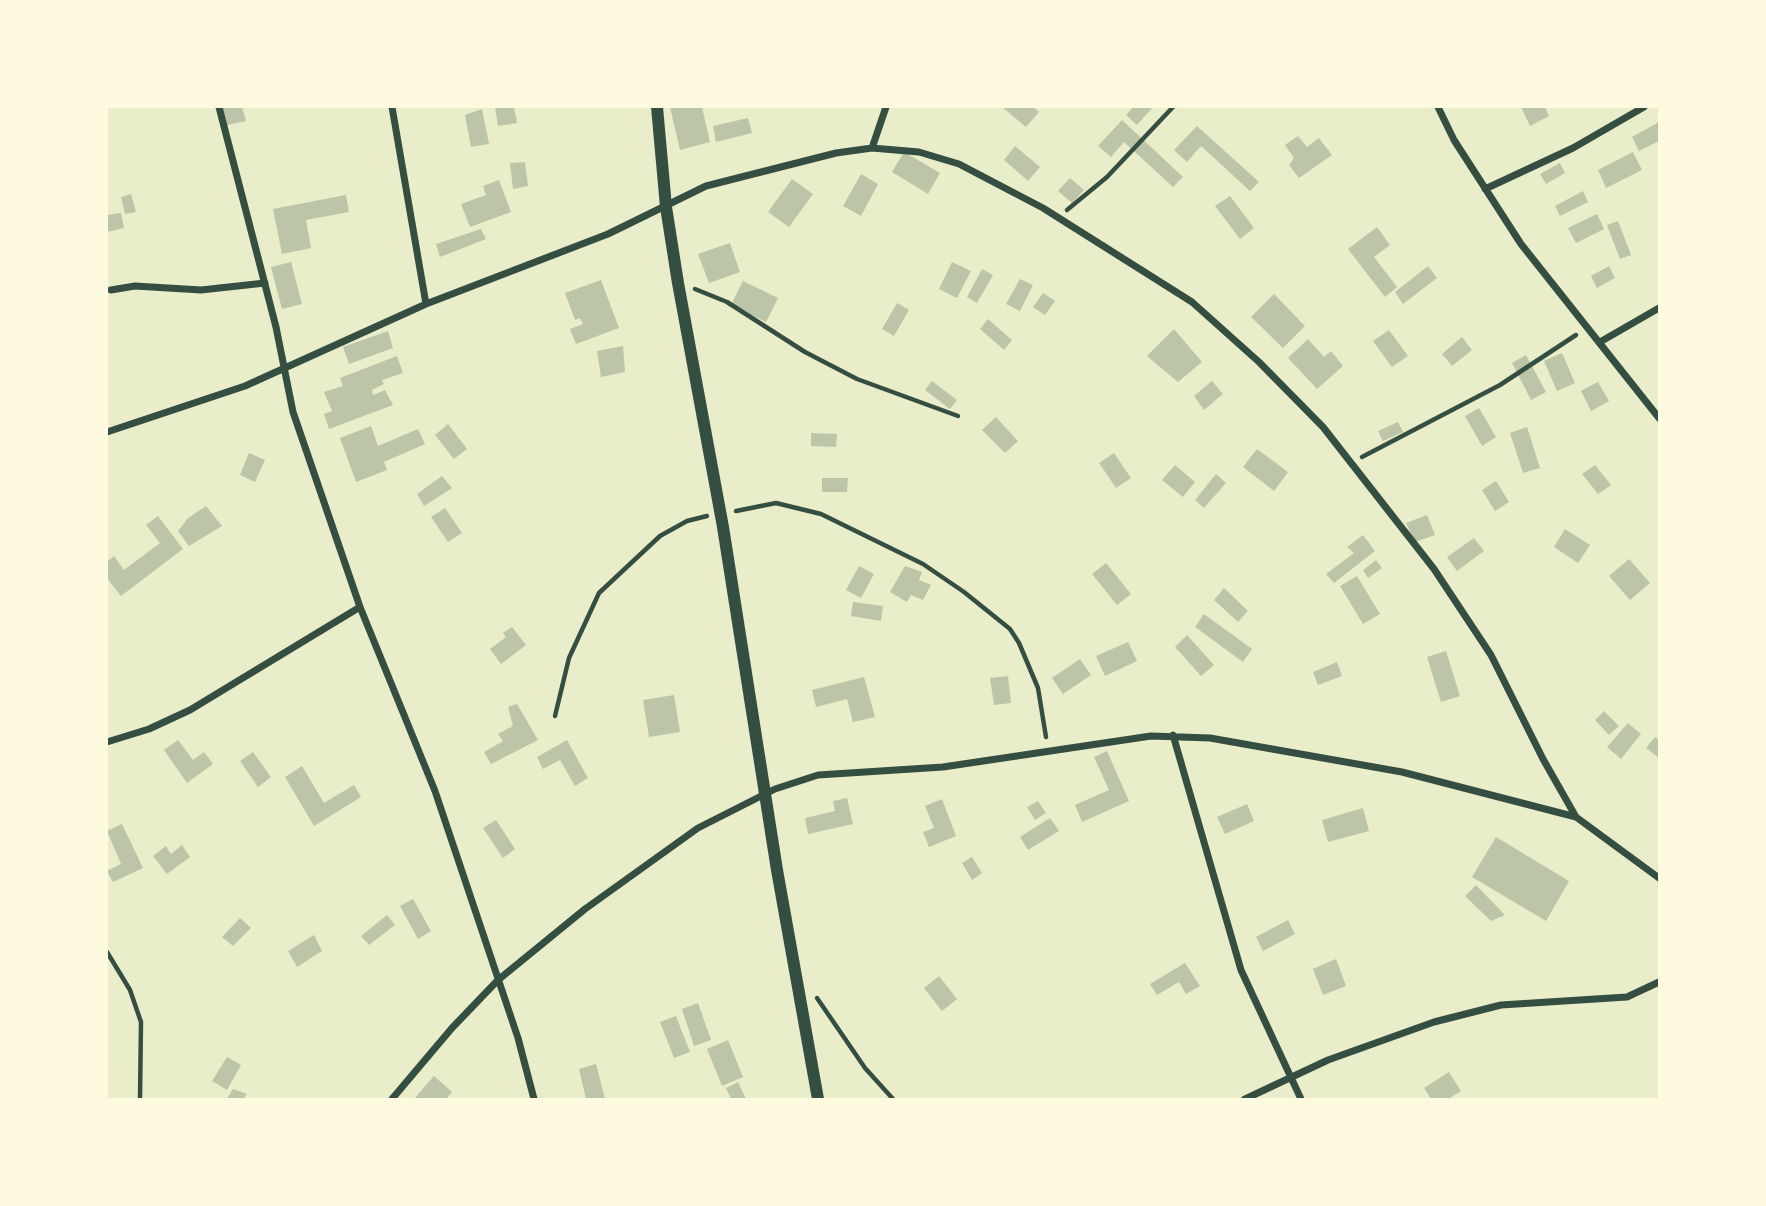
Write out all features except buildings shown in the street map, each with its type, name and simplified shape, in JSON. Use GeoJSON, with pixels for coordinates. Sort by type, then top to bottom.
{"type":"FeatureCollection","features":[{"type":"Feature","properties":{"kind":"street"},"geometry":{"type":"LineString","coordinates":[[219,107],[265,283],[293,412],[360,607],[435,791],[498,980],[534,1099]]}},
{"type":"Feature","properties":{"kind":"street"},"geometry":{"type":"LineString","coordinates":[[392,107],[426,304]]}},
{"type":"Feature","properties":{"kind":"street"},"geometry":{"type":"LineString","coordinates":[[657,107],[666,208],[678,283],[720,515],[818,1099]]}},
{"type":"Feature","properties":{"kind":"street"},"geometry":{"type":"LineString","coordinates":[[872,148],[886,107]]}},
{"type":"Feature","properties":{"kind":"street"},"geometry":{"type":"LineString","coordinates":[[1438,107],[1485,189],[1521,244],[1659,418]]}},
{"type":"Feature","properties":{"kind":"street"},"geometry":{"type":"LineString","coordinates":[[1485,189],[1573,148],[1644,107]]}},
{"type":"Feature","properties":{"kind":"street"},"geometry":{"type":"LineString","coordinates":[[107,432],[245,386],[426,304],[608,234],[666,208],[706,186],[836,153],[872,148],[919,152],[959,164],[1058,217],[1170,287],[1210,317],[1323,427],[1434,569],[1472,625],[1576,817]]}},
{"type":"Feature","properties":{"kind":"street"},"geometry":{"type":"LineString","coordinates":[[111,289],[135,286],[201,290],[265,283]]}},
{"type":"Feature","properties":{"kind":"street"},"geometry":{"type":"LineString","coordinates":[[1600,342],[1659,308]]}},
{"type":"Feature","properties":{"kind":"street"},"geometry":{"type":"LineString","coordinates":[[107,741],[149,729],[190,710],[360,607]]}},
{"type":"Feature","properties":{"kind":"street"},"geometry":{"type":"LineString","coordinates":[[1173,735],[1230,939],[1301,1099]]}},
{"type":"Feature","properties":{"kind":"street"},"geometry":{"type":"LineString","coordinates":[[392,1099],[452,1028],[498,980],[585,908],[677,842],[765,793],[818,775],[943,767],[1127,738],[1173,735],[1258,744],[1402,772],[1576,817],[1659,878]]}},
{"type":"Feature","properties":{"kind":"street"},"geometry":{"type":"LineString","coordinates":[[1245,1099],[1375,1042],[1448,1019],[1501,1005],[1627,996],[1659,982]]}},
{"type":"Feature","properties":{"kind":"path"},"geometry":{"type":"LineString","coordinates":[[1058,217],[1107,177],[1173,107]]}},
{"type":"Feature","properties":{"kind":"path"},"geometry":{"type":"LineString","coordinates":[[678,283],[727,302],[805,352],[857,379],[958,416]]}},
{"type":"Feature","properties":{"kind":"path"},"geometry":{"type":"LineString","coordinates":[[1353,464],[1372,450],[1405,437],[1500,385],[1587,328]]}},
{"type":"Feature","properties":{"kind":"path"},"geometry":{"type":"LineString","coordinates":[[555,716],[569,657],[599,593],[660,536],[687,521],[770,503],[821,514],[923,564],[964,592],[1010,629],[1019,643],[1038,688],[1048,752]]}},
{"type":"Feature","properties":{"kind":"path"},"geometry":{"type":"LineString","coordinates":[[107,952],[130,990],[141,1022],[140,1099]]}},
{"type":"Feature","properties":{"kind":"path"},"geometry":{"type":"LineString","coordinates":[[814,993],[857,1057],[893,1099]]}}]}
